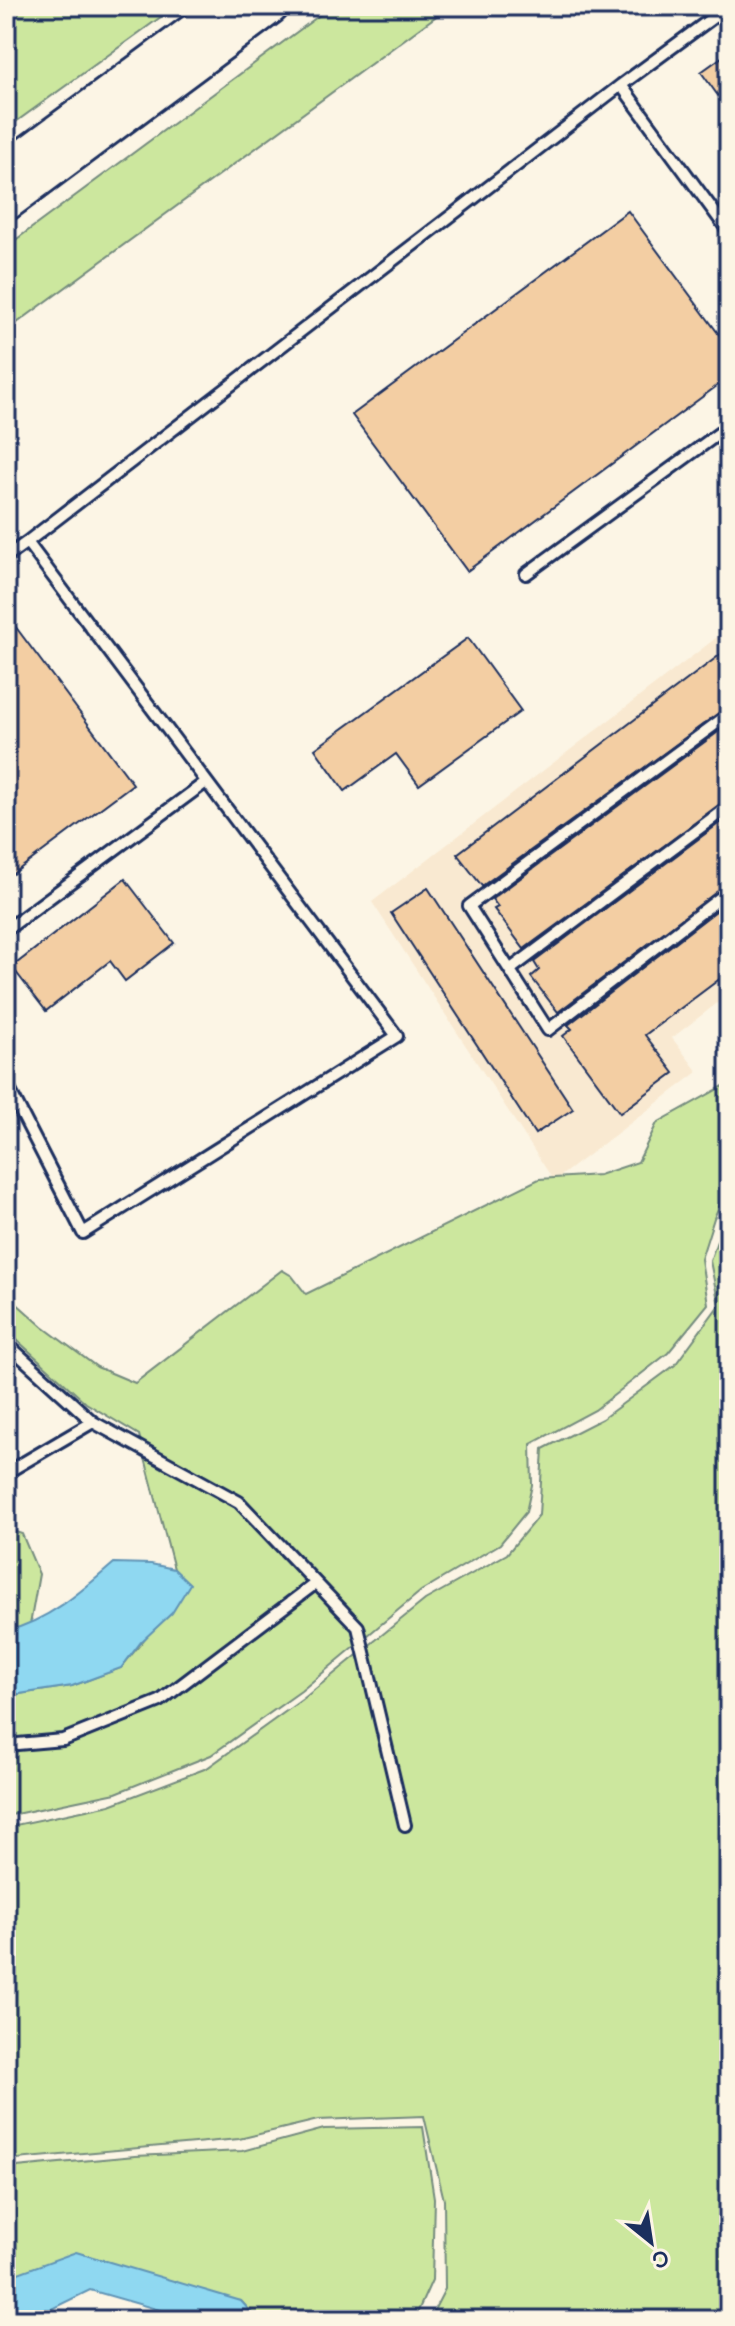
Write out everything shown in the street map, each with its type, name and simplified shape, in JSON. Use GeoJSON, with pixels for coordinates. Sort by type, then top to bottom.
{"type":"FeatureCollection","features":[{"type":"Feature","properties":{"kind":"highway"},"geometry":{"type":"LineString","coordinates":[[6,170],[228,6]]}},
{"type":"Feature","properties":{"kind":"highway"},"geometry":{"type":"LineString","coordinates":[[6,203],[271,6]]}},
{"type":"Feature","properties":{"kind":"lane"},"geometry":{"type":"LineString","coordinates":[[6,557],[719,13]]}},
{"type":"Feature","properties":{"kind":"lane"},"geometry":{"type":"LineString","coordinates":[[621,85],[729,232]]}},
{"type":"Feature","properties":{"kind":"lane"},"geometry":{"type":"LineString","coordinates":[[526,574],[729,426]]}},
{"type":"Feature","properties":{"kind":"lane"},"geometry":{"type":"LineString","coordinates":[[6,1083],[83,1233],[397,1036],[27,542]]}},
{"type":"Feature","properties":{"kind":"lane"},"geometry":{"type":"LineString","coordinates":[[729,714],[469,906],[548,1030],[729,891]]}},
{"type":"Feature","properties":{"kind":"lane"},"geometry":{"type":"LineString","coordinates":[[6,930],[206,782]]}},
{"type":"Feature","properties":{"kind":"lane"},"geometry":{"type":"LineString","coordinates":[[511,969],[729,806]]}},
{"type":"Feature","properties":{"kind":"lane"},"geometry":{"type":"LineString","coordinates":[[6,1343],[93,1422],[239,1502],[358,1627],[405,1825]]}},
{"type":"Feature","properties":{"kind":"lane"},"geometry":{"type":"LineString","coordinates":[[6,1473],[93,1422]]}},
{"type":"Feature","properties":{"kind":"lane"},"geometry":{"type":"LineString","coordinates":[[6,1745],[63,1740],[160,1701],[316,1583]]}},
{"type":"Feature","properties":{"kind":"shaded area"},"geometry":{"type":"Polygon","coordinates":[[[729,628],[729,994],[672,1038],[698,1072],[554,1181],[372,902],[729,628]]]}},
{"type":"Feature","properties":{"kind":"green space"},"geometry":{"type":"Polygon","coordinates":[[[6,6],[176,6],[6,129],[6,6]]]}},
{"type":"Feature","properties":{"kind":"green space"},"geometry":{"type":"Polygon","coordinates":[[[332,6],[450,6],[6,331],[6,247],[332,6]]]}},
{"type":"Feature","properties":{"kind":"green space"},"geometry":{"type":"Polygon","coordinates":[[[729,1083],[729,1183],[701,1259],[708,1304],[668,1353],[595,1410],[531,1444],[532,1485],[526,1512],[500,1544],[421,1591],[301,1691],[211,1755],[116,1793],[6,1816],[6,1696],[72,1686],[121,1668],[189,1584],[174,1569],[139,1435],[86,1403],[6,1330],[6,1294],[43,1327],[97,1367],[135,1383],[282,1270],[292,1276],[306,1294],[539,1179],[599,1175],[638,1162],[657,1123],[729,1083]]]}},
{"type":"Feature","properties":{"kind":"green space"},"geometry":{"type":"Polygon","coordinates":[[[729,1207],[729,2320],[429,2320],[445,2289],[444,2200],[424,2116],[318,2120],[239,2139],[6,2160],[6,1827],[110,1805],[207,1768],[303,1699],[425,1600],[507,1554],[539,1515],[543,1449],[602,1419],[675,1365],[719,1305],[710,1261],[729,1207]]]}},
{"type":"Feature","properties":{"kind":"green space"},"geometry":{"type":"Polygon","coordinates":[[[6,1529],[22,1534],[39,1574],[30,1625],[6,1631],[6,1529]]]}},
{"type":"Feature","properties":{"kind":"green space"},"geometry":{"type":"Polygon","coordinates":[[[423,2127],[434,2198],[432,2280],[414,2320],[258,2320],[241,2301],[18,2273],[6,2287],[6,2168],[135,2156],[242,2151],[324,2129],[423,2127]]]}},
{"type":"Feature","properties":{"kind":"water"},"geometry":{"type":"Polygon","coordinates":[[[114,1563],[151,1564],[174,1569],[190,1584],[172,1613],[141,1642],[121,1668],[72,1686],[6,1696],[6,1631],[50,1612],[114,1563]]]}},
{"type":"Feature","properties":{"kind":"water"},"geometry":{"type":"Polygon","coordinates":[[[76,2252],[241,2301],[258,2320],[191,2319],[90,2290],[29,2320],[6,2320],[6,2287],[18,2273],[76,2252]]]}},
{"type":"Feature","properties":{"kind":"building"},"geometry":{"type":"Polygon","coordinates":[[[729,52],[729,111],[701,72],[729,52]]]}},
{"type":"Feature","properties":{"kind":"building"},"geometry":{"type":"Polygon","coordinates":[[[628,211],[729,348],[729,377],[467,571],[352,415],[628,211]]]}},
{"type":"Feature","properties":{"kind":"building"},"geometry":{"type":"Polygon","coordinates":[[[6,614],[133,784],[6,879],[6,614]]]}},
{"type":"Feature","properties":{"kind":"building"},"geometry":{"type":"Polygon","coordinates":[[[468,638],[521,711],[419,785],[396,754],[345,791],[315,749],[468,638]]]}},
{"type":"Feature","properties":{"kind":"building"},"geometry":{"type":"Polygon","coordinates":[[[729,648],[729,706],[482,886],[457,854],[729,648]]]}},
{"type":"Feature","properties":{"kind":"building"},"geometry":{"type":"Polygon","coordinates":[[[729,724],[729,798],[524,949],[494,909],[498,907],[492,899],[729,724]]]}},
{"type":"Feature","properties":{"kind":"building"},"geometry":{"type":"Polygon","coordinates":[[[729,816],[729,883],[558,1012],[531,977],[539,970],[534,962],[729,816]]]}},
{"type":"Feature","properties":{"kind":"building"},"geometry":{"type":"Polygon","coordinates":[[[125,879],[174,943],[125,981],[110,961],[46,1011],[12,967],[125,879]]]}},
{"type":"Feature","properties":{"kind":"building"},"geometry":{"type":"Polygon","coordinates":[[[428,888],[573,1109],[535,1134],[391,913],[428,888]]]}},
{"type":"Feature","properties":{"kind":"building"},"geometry":{"type":"Polygon","coordinates":[[[729,901],[729,972],[645,1035],[674,1073],[620,1113],[563,1036],[572,1029],[568,1025],[729,901]]]}}]}
